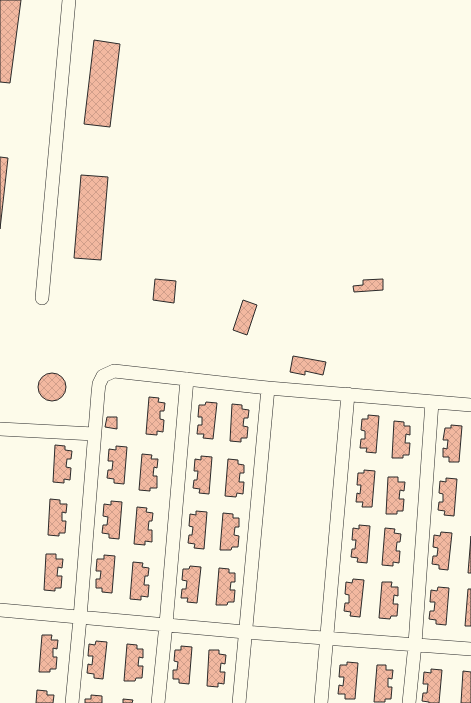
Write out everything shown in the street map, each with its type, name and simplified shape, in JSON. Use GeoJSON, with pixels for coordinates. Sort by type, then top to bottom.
{"type":"FeatureCollection","features":[{"type":"Feature","properties":{"kind":"street"},"geometry":{"type":"LineString","coordinates":[[42,298],[68,0]]}},
{"type":"Feature","properties":{"kind":"street"},"geometry":{"type":"LineString","coordinates":[[72,703],[94,434],[99,384],[103,376],[114,371],[268,388],[471,405]]}},
{"type":"Feature","properties":{"kind":"street"},"geometry":{"type":"LineString","coordinates":[[158,703],[186,379]]}},
{"type":"Feature","properties":{"kind":"street"},"geometry":{"type":"LineString","coordinates":[[239,703],[268,388]]}},
{"type":"Feature","properties":{"kind":"street"},"geometry":{"type":"LineString","coordinates":[[321,703],[348,394]]}},
{"type":"Feature","properties":{"kind":"street"},"geometry":{"type":"LineString","coordinates":[[409,703],[415,644],[432,402]]}},
{"type":"Feature","properties":{"kind":"street"},"geometry":{"type":"LineString","coordinates":[[0,429],[94,434]]}},
{"type":"Feature","properties":{"kind":"street"},"geometry":{"type":"LineString","coordinates":[[0,610],[245,632],[471,649]]}},
{"type":"Feature","properties":{"kind":"building"},"geometry":{"type":"Polygon","coordinates":[[[0,0],[21,0],[10,83],[0,82],[0,0]]]}},
{"type":"Feature","properties":{"kind":"building"},"geometry":{"type":"Polygon","coordinates":[[[94,40],[120,44],[110,127],[84,124],[94,40]]]}},
{"type":"Feature","properties":{"kind":"building"},"geometry":{"type":"Polygon","coordinates":[[[0,157],[8,158],[0,229],[0,157]]]}},
{"type":"Feature","properties":{"kind":"building"},"geometry":{"type":"Polygon","coordinates":[[[81,175],[108,177],[101,260],[74,258],[81,175]]]}},
{"type":"Feature","properties":{"kind":"building"},"geometry":{"type":"Polygon","coordinates":[[[155,279],[176,281],[174,303],[153,300],[155,279]]]}},
{"type":"Feature","properties":{"kind":"building"},"geometry":{"type":"Polygon","coordinates":[[[383,279],[383,290],[354,292],[353,286],[363,285],[363,280],[383,279]]]}},
{"type":"Feature","properties":{"kind":"building"},"geometry":{"type":"Polygon","coordinates":[[[243,300],[257,305],[247,335],[233,330],[243,300]]]}},
{"type":"Feature","properties":{"kind":"building"},"geometry":{"type":"Polygon","coordinates":[[[293,356],[326,362],[323,375],[305,371],[305,375],[290,372],[293,356]]]}},
{"type":"Feature","properties":{"kind":"building"},"geometry":{"type":"Polygon","coordinates":[[[52,373],[62,377],[66,387],[62,397],[52,401],[42,397],[38,387],[42,377],[52,373]]]}},
{"type":"Feature","properties":{"kind":"building"},"geometry":{"type":"Polygon","coordinates":[[[149,397],[159,398],[158,402],[165,403],[164,411],[160,411],[160,419],[164,420],[163,432],[157,431],[157,435],[146,434],[149,397]]]}},
{"type":"Feature","properties":{"kind":"building"},"geometry":{"type":"Polygon","coordinates":[[[206,402],[217,403],[213,439],[203,438],[204,434],[197,434],[198,425],[202,425],[202,417],[198,417],[199,405],[205,405],[206,402]]]}},
{"type":"Feature","properties":{"kind":"building"},"geometry":{"type":"Polygon","coordinates":[[[232,404],[242,405],[242,409],[249,410],[248,418],[244,418],[243,426],[248,427],[247,438],[241,438],[241,442],[230,441],[232,404]]]}},
{"type":"Feature","properties":{"kind":"building"},"geometry":{"type":"Polygon","coordinates":[[[368,415],[379,416],[376,453],[366,452],[367,448],[360,448],[361,439],[365,439],[365,431],[361,430],[362,419],[368,419],[368,415]]]}},
{"type":"Feature","properties":{"kind":"building"},"geometry":{"type":"Polygon","coordinates":[[[107,417],[117,417],[117,429],[105,427],[107,417]]]}},
{"type":"Feature","properties":{"kind":"building"},"geometry":{"type":"Polygon","coordinates":[[[394,421],[404,422],[404,426],[410,426],[410,435],[406,434],[405,443],[410,443],[409,455],[403,455],[403,458],[392,458],[394,421]]]}},
{"type":"Feature","properties":{"kind":"building"},"geometry":{"type":"Polygon","coordinates":[[[451,425],[462,426],[459,462],[449,462],[449,457],[443,457],[443,448],[447,449],[448,440],[443,440],[445,428],[451,428],[451,425]]]}},
{"type":"Feature","properties":{"kind":"building"},"geometry":{"type":"Polygon","coordinates":[[[55,445],[65,446],[65,450],[72,451],[71,459],[67,459],[66,467],[71,468],[70,480],[64,479],[64,483],[53,482],[55,445]]]}},
{"type":"Feature","properties":{"kind":"building"},"geometry":{"type":"Polygon","coordinates":[[[116,446],[127,447],[124,484],[114,483],[114,479],[107,478],[108,470],[112,470],[113,461],[108,461],[109,449],[116,450],[116,446]]]}},
{"type":"Feature","properties":{"kind":"building"},"geometry":{"type":"Polygon","coordinates":[[[142,454],[152,455],[151,459],[158,459],[157,468],[154,467],[153,476],[157,476],[157,488],[150,488],[150,491],[139,490],[142,454]]]}},
{"type":"Feature","properties":{"kind":"building"},"geometry":{"type":"Polygon","coordinates":[[[201,456],[212,457],[209,494],[199,493],[200,489],[193,488],[194,480],[197,480],[198,471],[194,471],[195,459],[201,460],[201,456]]]}},
{"type":"Feature","properties":{"kind":"building"},"geometry":{"type":"Polygon","coordinates":[[[228,459],[238,460],[238,464],[244,465],[244,473],[240,473],[239,482],[244,482],[243,494],[237,493],[236,497],[225,496],[228,459]]]}},
{"type":"Feature","properties":{"kind":"building"},"geometry":{"type":"Polygon","coordinates":[[[364,470],[375,471],[372,507],[362,507],[363,502],[356,502],[357,493],[360,494],[361,485],[357,485],[358,473],[364,473],[364,470]]]}},
{"type":"Feature","properties":{"kind":"building"},"geometry":{"type":"Polygon","coordinates":[[[388,477],[398,477],[398,482],[405,482],[404,491],[400,490],[399,499],[404,499],[403,511],[397,511],[397,514],[386,514],[388,477]]]}},
{"type":"Feature","properties":{"kind":"building"},"geometry":{"type":"Polygon","coordinates":[[[446,478],[457,479],[454,516],[444,515],[445,511],[438,510],[439,502],[443,502],[443,494],[439,493],[440,481],[446,482],[446,478]]]}},
{"type":"Feature","properties":{"kind":"building"},"geometry":{"type":"Polygon","coordinates":[[[50,499],[60,500],[60,504],[67,504],[66,513],[62,512],[62,521],[66,521],[65,533],[59,533],[59,536],[48,535],[50,499]]]}},
{"type":"Feature","properties":{"kind":"building"},"geometry":{"type":"Polygon","coordinates":[[[111,501],[122,502],[119,539],[109,538],[109,534],[102,533],[103,525],[107,525],[108,517],[103,516],[104,504],[111,505],[111,501]]]}},
{"type":"Feature","properties":{"kind":"building"},"geometry":{"type":"Polygon","coordinates":[[[137,507],[147,508],[146,512],[153,513],[152,521],[149,521],[148,530],[152,530],[152,542],[145,541],[145,545],[134,544],[137,507]]]}},
{"type":"Feature","properties":{"kind":"building"},"geometry":{"type":"Polygon","coordinates":[[[196,511],[207,512],[204,549],[194,548],[195,544],[188,543],[189,535],[192,535],[193,527],[189,526],[190,514],[196,515],[196,511]]]}},
{"type":"Feature","properties":{"kind":"building"},"geometry":{"type":"Polygon","coordinates":[[[223,513],[233,514],[233,518],[239,518],[239,527],[235,527],[234,535],[239,536],[238,547],[232,547],[231,550],[220,550],[223,513]]]}},
{"type":"Feature","properties":{"kind":"building"},"geometry":{"type":"Polygon","coordinates":[[[359,525],[370,526],[367,563],[357,562],[358,558],[351,557],[352,549],[355,549],[356,540],[352,540],[353,528],[359,529],[359,525]]]}},
{"type":"Feature","properties":{"kind":"building"},"geometry":{"type":"Polygon","coordinates":[[[385,528],[395,529],[394,533],[401,534],[400,542],[397,542],[396,551],[400,551],[399,563],[393,562],[393,566],[382,565],[385,528]]]}},
{"type":"Feature","properties":{"kind":"building"},"geometry":{"type":"Polygon","coordinates":[[[441,532],[452,533],[448,570],[439,569],[439,565],[432,564],[433,556],[437,556],[438,548],[433,547],[434,535],[440,536],[441,532]]]}},
{"type":"Feature","properties":{"kind":"building"},"geometry":{"type":"Polygon","coordinates":[[[471,536],[471,573],[468,573],[471,536]]]}},
{"type":"Feature","properties":{"kind":"building"},"geometry":{"type":"Polygon","coordinates":[[[46,554],[56,554],[56,559],[63,559],[62,568],[58,567],[57,576],[62,576],[61,588],[55,588],[55,591],[44,590],[46,554]]]}},
{"type":"Feature","properties":{"kind":"building"},"geometry":{"type":"Polygon","coordinates":[[[104,555],[115,556],[112,593],[102,592],[102,588],[96,588],[96,579],[100,579],[101,571],[96,571],[97,559],[104,559],[104,555]]]}},
{"type":"Feature","properties":{"kind":"building"},"geometry":{"type":"Polygon","coordinates":[[[133,562],[143,563],[142,567],[149,568],[148,576],[145,576],[144,585],[149,585],[148,597],[141,596],[141,600],[130,599],[133,562]]]}},
{"type":"Feature","properties":{"kind":"building"},"geometry":{"type":"Polygon","coordinates":[[[190,566],[201,567],[197,603],[187,602],[188,598],[181,598],[182,589],[186,589],[187,581],[182,580],[183,569],[189,569],[190,566]]]}},
{"type":"Feature","properties":{"kind":"building"},"geometry":{"type":"Polygon","coordinates":[[[219,568],[229,569],[229,573],[235,573],[235,582],[231,582],[230,590],[235,590],[234,602],[228,602],[227,605],[216,605],[219,568]]]}},
{"type":"Feature","properties":{"kind":"building"},"geometry":{"type":"Polygon","coordinates":[[[353,579],[364,580],[360,617],[350,616],[351,612],[344,611],[345,603],[349,603],[349,595],[345,594],[346,582],[352,583],[353,579]]]}},
{"type":"Feature","properties":{"kind":"building"},"geometry":{"type":"Polygon","coordinates":[[[382,582],[392,582],[391,587],[398,587],[398,596],[394,595],[393,604],[398,604],[397,616],[391,616],[390,619],[379,618],[382,582]]]}},
{"type":"Feature","properties":{"kind":"building"},"geometry":{"type":"Polygon","coordinates":[[[438,587],[449,588],[446,625],[436,624],[436,620],[429,619],[430,611],[434,611],[435,602],[430,602],[431,590],[437,591],[438,587]]]}},
{"type":"Feature","properties":{"kind":"building"},"geometry":{"type":"Polygon","coordinates":[[[468,589],[471,589],[471,626],[465,626],[468,589]]]}},
{"type":"Feature","properties":{"kind":"building"},"geometry":{"type":"Polygon","coordinates":[[[42,635],[52,635],[51,640],[58,640],[57,649],[53,648],[53,657],[57,657],[56,669],[50,669],[50,672],[39,672],[42,635]]]}},
{"type":"Feature","properties":{"kind":"building"},"geometry":{"type":"Polygon","coordinates":[[[96,641],[107,642],[103,679],[94,678],[94,674],[87,673],[88,664],[92,665],[93,656],[88,656],[89,644],[95,645],[96,641]]]}},
{"type":"Feature","properties":{"kind":"building"},"geometry":{"type":"Polygon","coordinates":[[[127,644],[137,645],[137,649],[143,649],[143,658],[139,657],[138,666],[143,666],[142,678],[136,678],[135,681],[124,681],[127,644]]]}},
{"type":"Feature","properties":{"kind":"building"},"geometry":{"type":"Polygon","coordinates":[[[181,646],[192,647],[189,684],[179,683],[179,679],[173,679],[173,670],[177,670],[178,662],[174,661],[175,650],[181,650],[181,646]]]}},
{"type":"Feature","properties":{"kind":"building"},"geometry":{"type":"Polygon","coordinates":[[[209,650],[219,650],[219,654],[226,655],[225,664],[221,663],[220,672],[225,672],[224,684],[218,683],[218,687],[207,686],[209,650]]]}},
{"type":"Feature","properties":{"kind":"building"},"geometry":{"type":"Polygon","coordinates":[[[347,662],[358,663],[355,699],[345,699],[345,694],[338,694],[339,685],[343,686],[344,677],[339,677],[340,665],[347,665],[347,662]]]}},
{"type":"Feature","properties":{"kind":"building"},"geometry":{"type":"Polygon","coordinates":[[[377,665],[386,665],[386,670],[393,670],[392,679],[388,678],[388,687],[392,687],[391,699],[385,699],[385,702],[374,702],[377,665]]]}},
{"type":"Feature","properties":{"kind":"building"},"geometry":{"type":"Polygon","coordinates":[[[431,669],[442,670],[439,703],[422,701],[423,693],[427,693],[428,684],[423,684],[424,672],[431,673],[431,669]]]}},
{"type":"Feature","properties":{"kind":"building"},"geometry":{"type":"Polygon","coordinates":[[[463,671],[471,672],[471,703],[461,703],[463,671]]]}},
{"type":"Feature","properties":{"kind":"building"},"geometry":{"type":"Polygon","coordinates":[[[37,690],[47,691],[47,695],[54,695],[53,703],[36,703],[37,690]]]}},
{"type":"Feature","properties":{"kind":"building"},"geometry":{"type":"Polygon","coordinates":[[[91,695],[102,696],[102,703],[85,703],[85,699],[91,699],[91,695]]]}},
{"type":"Feature","properties":{"kind":"building"},"geometry":{"type":"Polygon","coordinates":[[[123,699],[133,700],[132,703],[123,703],[123,699]]]}}]}
